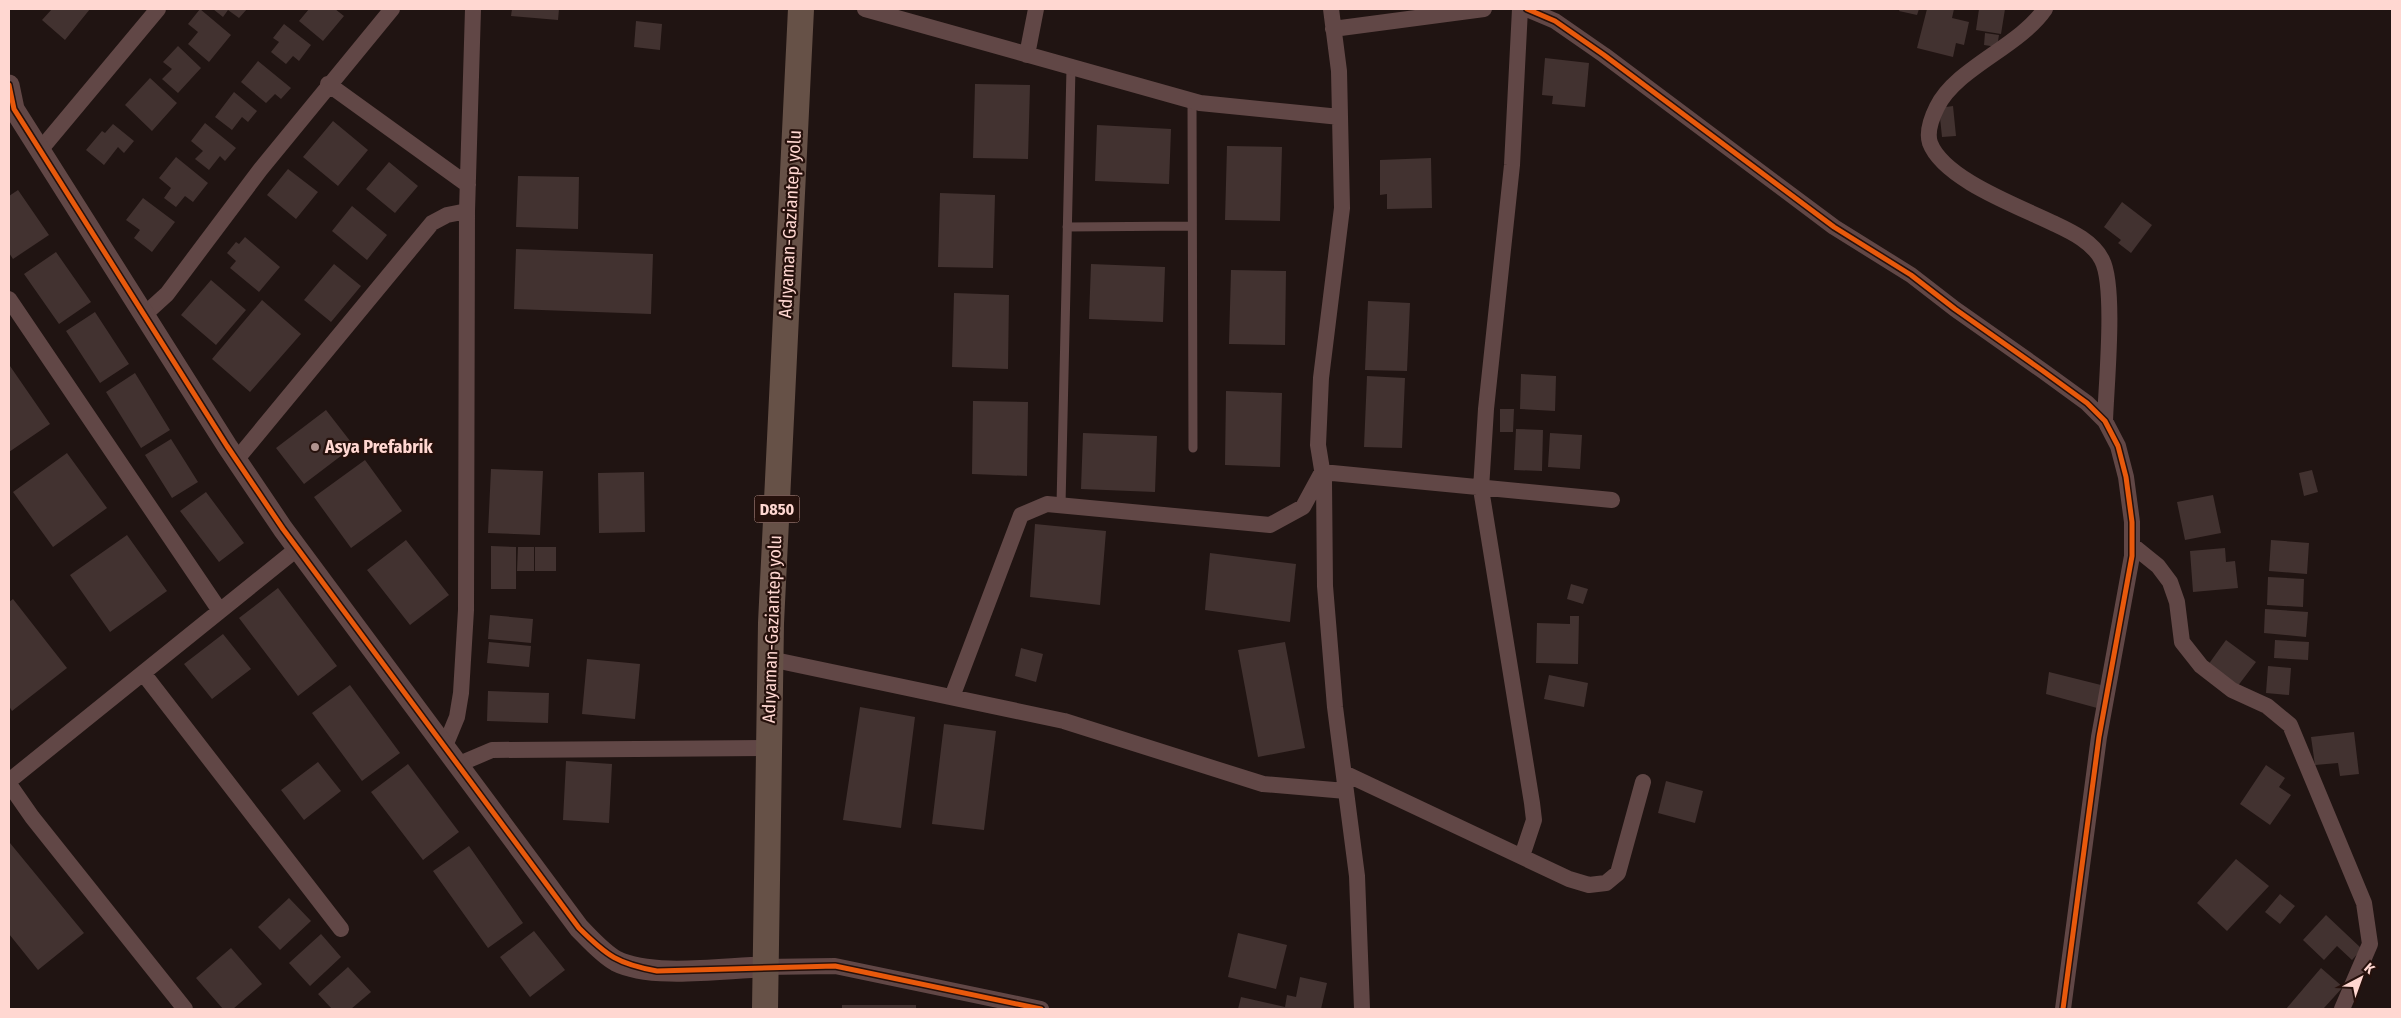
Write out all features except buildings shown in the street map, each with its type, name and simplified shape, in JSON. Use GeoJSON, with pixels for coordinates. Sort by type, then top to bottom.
{"type":"FeatureCollection","features":[{"type":"Feature","properties":{"kind":"main road","name":"Adıyaman-Gaziantep yolu"},"geometry":{"type":"LineString","coordinates":[[765,1009],[764,966],[770,659],[801,9]]}},
{"type":"Feature","properties":{"kind":"street"},"geometry":{"type":"LineString","coordinates":[[41,149],[158,9]]}},
{"type":"Feature","properties":{"kind":"street"},"geometry":{"type":"LineString","coordinates":[[145,314],[167,294],[328,84],[392,9]]}},
{"type":"Feature","properties":{"kind":"street"},"geometry":{"type":"LineString","coordinates":[[445,746],[457,717],[461,693],[465,619],[467,211],[473,9]]}},
{"type":"Feature","properties":{"kind":"street"},"geometry":{"type":"LineString","coordinates":[[865,9],[1071,68],[1192,100],[1261,110],[1340,117]]}},
{"type":"Feature","properties":{"kind":"street"},"geometry":{"type":"LineString","coordinates":[[1027,55],[1036,9]]}},
{"type":"Feature","properties":{"kind":"street"},"geometry":{"type":"LineString","coordinates":[[1330,9],[1339,71],[1342,208],[1320,378],[1318,445],[1322,472],[1325,586],[1360,912],[1362,1009]]}},
{"type":"Feature","properties":{"kind":"street"},"geometry":{"type":"LineString","coordinates":[[1334,29],[1484,9]]}},
{"type":"Feature","properties":{"kind":"street"},"geometry":{"type":"LineString","coordinates":[[1520,9],[1512,165],[1486,409],[1481,489],[1534,820],[1522,856]]}},
{"type":"Feature","properties":{"kind":"street"},"geometry":{"type":"LineString","coordinates":[[1528,9],[1555,21],[1604,55],[1834,227],[1911,275],[1955,309],[2043,370],[2087,403],[2104,422],[2118,446],[2126,477],[2132,556],[2099,737],[2063,1009]]}},
{"type":"Feature","properties":{"kind":"street"},"geometry":{"type":"LineString","coordinates":[[2045,9],[2038,19],[2007,46],[1967,74],[1944,98],[1938,105],[1930,125],[1930,142],[1942,161],[1959,177],[2071,232],[2090,245],[2102,260],[2109,282],[2104,422]]}},
{"type":"Feature","properties":{"kind":"street"},"geometry":{"type":"LineString","coordinates":[[328,84],[468,185]]}},
{"type":"Feature","properties":{"kind":"street"},"geometry":{"type":"LineString","coordinates":[[9,85],[11,107],[41,149],[237,459],[298,548],[579,928],[615,960],[632,967],[657,971],[764,966],[835,966],[1041,1009]]}},
{"type":"Feature","properties":{"kind":"street"},"geometry":{"type":"LineString","coordinates":[[237,459],[432,223],[447,215],[467,211]]}},
{"type":"Feature","properties":{"kind":"street"},"geometry":{"type":"LineString","coordinates":[[9,299],[220,611]]}},
{"type":"Feature","properties":{"kind":"street"},"geometry":{"type":"LineString","coordinates":[[952,697],[1021,515],[1047,504],[1270,525],[1304,507],[1322,472]]}},
{"type":"Feature","properties":{"kind":"street"},"geometry":{"type":"LineString","coordinates":[[1322,472],[1481,489],[1612,500]]}},
{"type":"Feature","properties":{"kind":"street"},"geometry":{"type":"LineString","coordinates":[[2132,545],[2158,566],[2170,582],[2177,602],[2182,642],[2201,666],[2232,690],[2267,706],[2290,725],[2364,903],[2370,944],[2342,1009]]}},
{"type":"Feature","properties":{"kind":"street"},"geometry":{"type":"LineString","coordinates":[[186,1009],[32,817],[9,783],[298,548]]}},
{"type":"Feature","properties":{"kind":"street"},"geometry":{"type":"LineString","coordinates":[[770,659],[1064,720],[1263,784],[1346,791]]}},
{"type":"Feature","properties":{"kind":"street"},"geometry":{"type":"LineString","coordinates":[[143,674],[341,929]]}},
{"type":"Feature","properties":{"kind":"street"},"geometry":{"type":"LineString","coordinates":[[458,764],[492,750],[768,748]]}},
{"type":"Feature","properties":{"kind":"street"},"geometry":{"type":"LineString","coordinates":[[1344,773],[1569,879],[1588,885],[1606,883],[1618,873],[1643,782]]}},
{"type":"Feature","properties":{"kind":"lane"},"geometry":{"type":"LineString","coordinates":[[1062,505],[1071,68]]}},
{"type":"Feature","properties":{"kind":"lane"},"geometry":{"type":"LineString","coordinates":[[1192,100],[1193,448]]}},
{"type":"Feature","properties":{"kind":"lane"},"geometry":{"type":"LineString","coordinates":[[1068,227],[1192,226]]}},
{"type":"Feature","properties":{"kind":"cycle path"},"geometry":{"type":"LineString","coordinates":[[1527,9],[1555,21],[1604,55],[1834,227],[1911,275],[1955,309],[2087,403],[2105,421],[2118,446],[2126,477],[2132,522],[2132,556],[2099,737],[2063,1009]]}},
{"type":"Feature","properties":{"kind":"cycle path"},"geometry":{"type":"LineString","coordinates":[[9,85],[14,109],[227,446],[283,529],[579,928],[598,946],[623,962],[657,971],[835,966],[1041,1009]]}},
{"type":"Feature","properties":{"kind":"place","name":"Asya Prefabrik"},"geometry":{"type":"Point","coordinates":[315,447]}}]}
